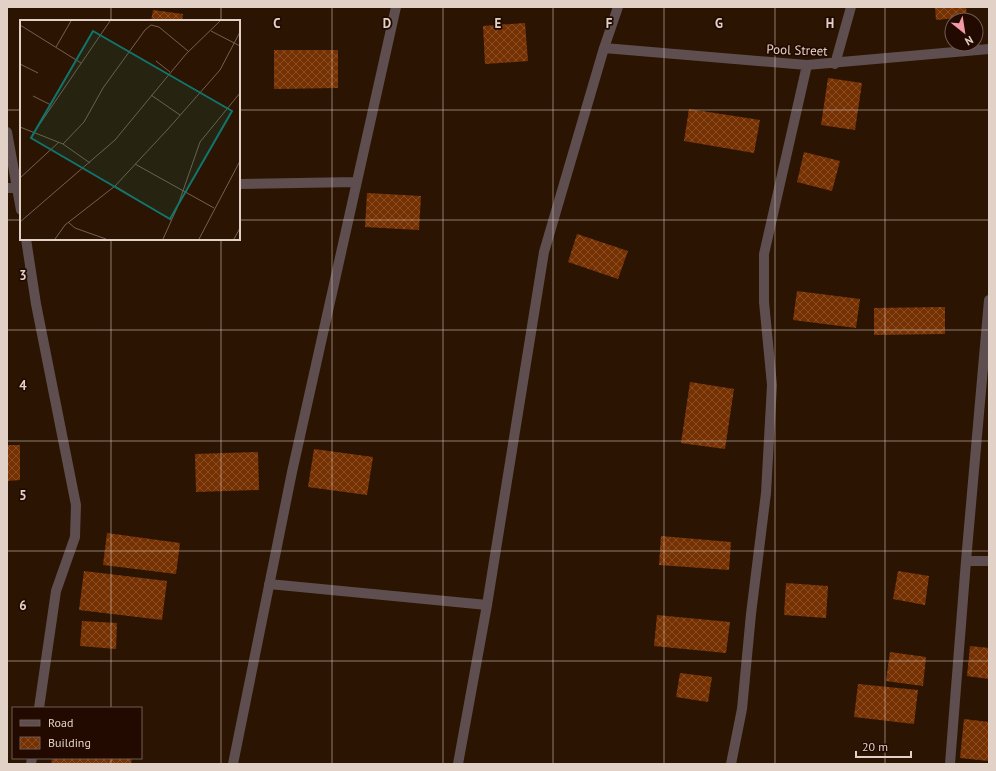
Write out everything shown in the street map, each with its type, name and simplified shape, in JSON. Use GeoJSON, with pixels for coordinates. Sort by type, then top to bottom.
{"type":"FeatureCollection","features":[{"type":"Feature","properties":{"kind":"street"},"geometry":{"type":"LineString","coordinates":[[233,764],[292,472],[396,7]]}},
{"type":"Feature","properties":{"kind":"street"},"geometry":{"type":"LineString","coordinates":[[458,764],[487,605],[544,252],[604,48],[618,7]]}},
{"type":"Feature","properties":{"kind":"street"},"geometry":{"type":"LineString","coordinates":[[835,64],[851,7]]}},
{"type":"Feature","properties":{"kind":"street","name":"Pool Street"},"geometry":{"type":"LineString","coordinates":[[604,48],[807,65],[835,64],[989,49]]}},
{"type":"Feature","properties":{"kind":"street"},"geometry":{"type":"LineString","coordinates":[[731,764],[742,709],[751,614],[766,493],[772,385],[764,302],[764,254],[807,65]]}},
{"type":"Feature","properties":{"kind":"street"},"geometry":{"type":"LineString","coordinates":[[7,132],[15,188],[20,206]]}},
{"type":"Feature","properties":{"kind":"street"},"geometry":{"type":"LineString","coordinates":[[240,184],[356,182]]}},
{"type":"Feature","properties":{"kind":"street"},"geometry":{"type":"LineString","coordinates":[[26,240],[36,304],[76,505],[75,537],[56,591],[39,707]]}},
{"type":"Feature","properties":{"kind":"street"},"geometry":{"type":"LineString","coordinates":[[950,764],[989,300]]}},
{"type":"Feature","properties":{"kind":"street"},"geometry":{"type":"LineString","coordinates":[[966,561],[989,561]]}},
{"type":"Feature","properties":{"kind":"street"},"geometry":{"type":"LineString","coordinates":[[269,584],[487,605]]}},
{"type":"Feature","properties":{"kind":"building"},"geometry":{"type":"Polygon","coordinates":[[[935,7],[966,7],[966,12],[944,12],[944,19],[936,20],[935,7]]]}},
{"type":"Feature","properties":{"kind":"building"},"geometry":{"type":"Polygon","coordinates":[[[153,10],[183,14],[182,20],[151,20],[153,10]]]}},
{"type":"Feature","properties":{"kind":"building"},"geometry":{"type":"Polygon","coordinates":[[[525,23],[528,61],[485,64],[483,26],[525,23]]]}},
{"type":"Feature","properties":{"kind":"building"},"geometry":{"type":"Polygon","coordinates":[[[274,50],[338,50],[338,88],[274,89],[274,50]]]}},
{"type":"Feature","properties":{"kind":"building"},"geometry":{"type":"Polygon","coordinates":[[[828,78],[862,83],[855,130],[821,125],[828,78]]]}},
{"type":"Feature","properties":{"kind":"building"},"geometry":{"type":"Polygon","coordinates":[[[689,109],[760,120],[754,153],[684,141],[689,109]]]}},
{"type":"Feature","properties":{"kind":"building"},"geometry":{"type":"Polygon","coordinates":[[[804,152],[840,161],[832,191],[797,182],[804,152]]]}},
{"type":"Feature","properties":{"kind":"building"},"geometry":{"type":"Polygon","coordinates":[[[367,193],[421,196],[419,230],[365,227],[367,193]]]}},
{"type":"Feature","properties":{"kind":"building"},"geometry":{"type":"Polygon","coordinates":[[[577,234],[628,251],[618,279],[568,262],[577,234]]]}},
{"type":"Feature","properties":{"kind":"building"},"geometry":{"type":"Polygon","coordinates":[[[797,291],[860,299],[856,328],[793,320],[797,291]]]}},
{"type":"Feature","properties":{"kind":"building"},"geometry":{"type":"Polygon","coordinates":[[[945,307],[945,334],[874,335],[874,308],[945,307]]]}},
{"type":"Feature","properties":{"kind":"building"},"geometry":{"type":"Polygon","coordinates":[[[690,382],[734,389],[725,449],[681,443],[690,382]]]}},
{"type":"Feature","properties":{"kind":"building"},"geometry":{"type":"Polygon","coordinates":[[[7,445],[20,445],[20,480],[7,481],[7,445]]]}},
{"type":"Feature","properties":{"kind":"building"},"geometry":{"type":"Polygon","coordinates":[[[314,449],[373,457],[367,495],[308,487],[314,449]]]}},
{"type":"Feature","properties":{"kind":"building"},"geometry":{"type":"Polygon","coordinates":[[[258,452],[259,490],[196,492],[195,454],[258,452]]]}},
{"type":"Feature","properties":{"kind":"building"},"geometry":{"type":"Polygon","coordinates":[[[107,533],[180,543],[176,574],[103,565],[107,533]]]}},
{"type":"Feature","properties":{"kind":"building"},"geometry":{"type":"Polygon","coordinates":[[[661,536],[731,542],[729,570],[659,565],[661,536]]]}},
{"type":"Feature","properties":{"kind":"building"},"geometry":{"type":"Polygon","coordinates":[[[84,571],[167,581],[162,620],[79,610],[84,571]]]}},
{"type":"Feature","properties":{"kind":"building"},"geometry":{"type":"Polygon","coordinates":[[[898,571],[929,576],[925,605],[893,599],[898,571]]]}},
{"type":"Feature","properties":{"kind":"building"},"geometry":{"type":"Polygon","coordinates":[[[786,583],[828,586],[826,618],[784,615],[786,583]]]}},
{"type":"Feature","properties":{"kind":"building"},"geometry":{"type":"Polygon","coordinates":[[[657,615],[730,622],[726,653],[654,646],[657,615]]]}},
{"type":"Feature","properties":{"kind":"building"},"geometry":{"type":"Polygon","coordinates":[[[82,621],[117,623],[116,649],[80,646],[82,621]]]}},
{"type":"Feature","properties":{"kind":"building"},"geometry":{"type":"Polygon","coordinates":[[[970,646],[989,648],[989,679],[967,676],[970,646]]]}},
{"type":"Feature","properties":{"kind":"building"},"geometry":{"type":"Polygon","coordinates":[[[890,652],[926,657],[923,686],[886,681],[890,652]]]}},
{"type":"Feature","properties":{"kind":"building"},"geometry":{"type":"Polygon","coordinates":[[[680,673],[712,677],[708,702],[676,697],[680,673]]]}},
{"type":"Feature","properties":{"kind":"building"},"geometry":{"type":"Polygon","coordinates":[[[858,684],[918,690],[914,724],[854,717],[858,684]]]}},
{"type":"Feature","properties":{"kind":"building"},"geometry":{"type":"Polygon","coordinates":[[[964,719],[989,722],[989,761],[960,758],[964,719]]]}},
{"type":"Feature","properties":{"kind":"building"},"geometry":{"type":"Polygon","coordinates":[[[52,759],[132,759],[131,764],[51,764],[52,759]]]}}]}
